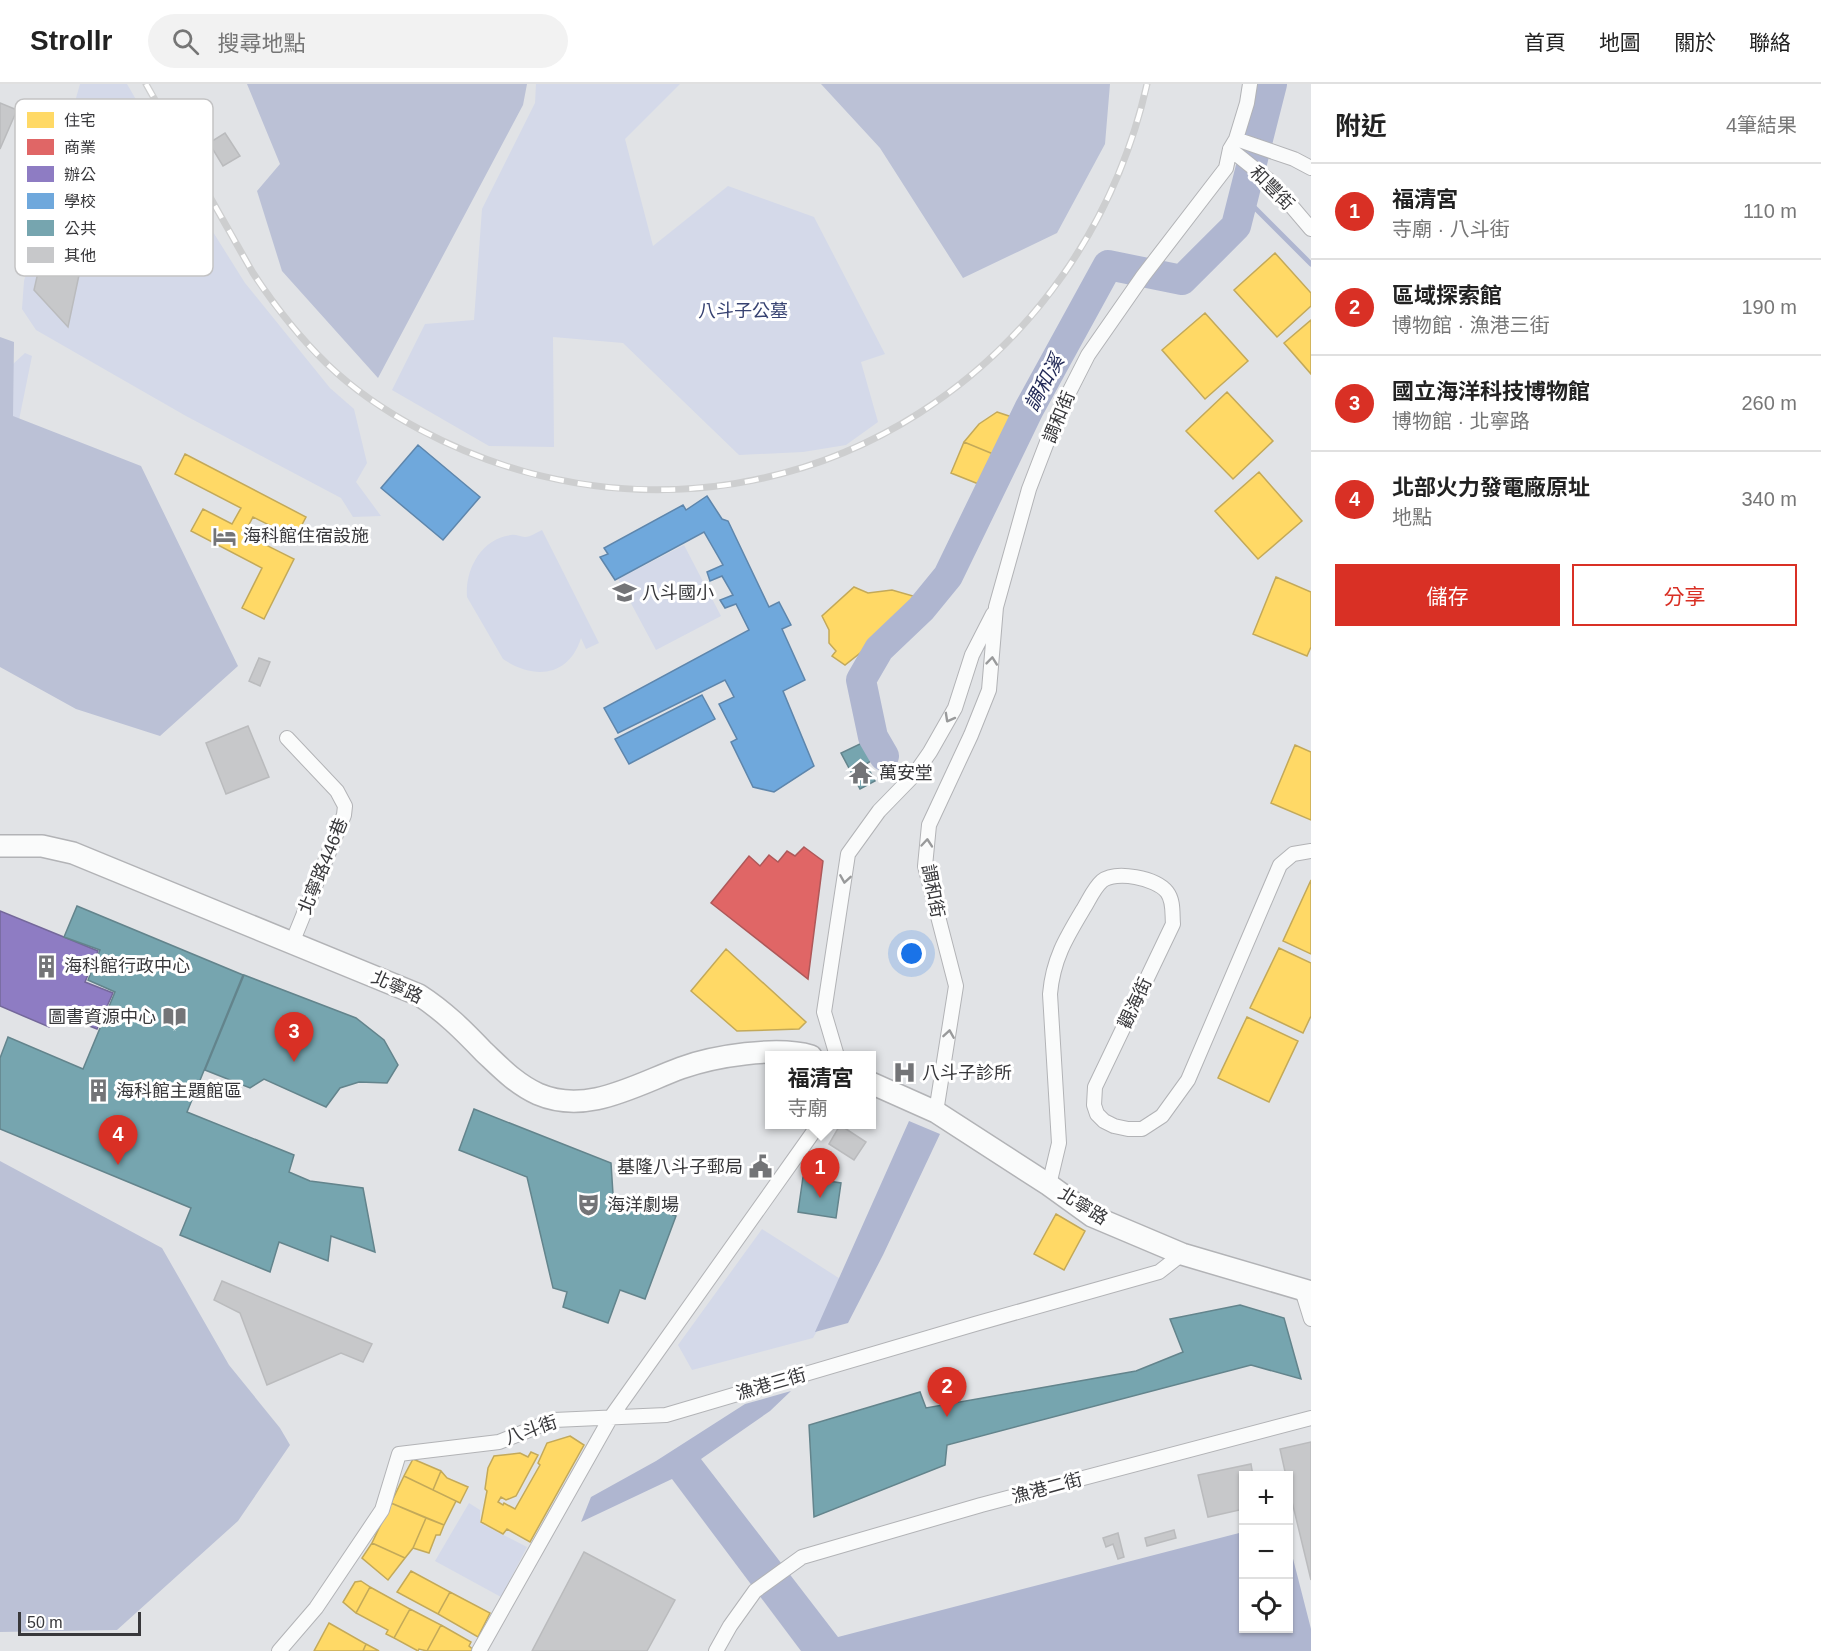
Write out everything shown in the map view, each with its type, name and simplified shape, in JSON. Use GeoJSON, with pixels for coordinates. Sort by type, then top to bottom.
{"type":"FeatureCollection","features":[{"type":"Feature","properties":{"kind":"main road","name":"北寧路"},"geometry":{"type":"LineString","coordinates":[[0,846],[42,846],[73,853],[419,995],[438,1007],[509,1075],[531,1090],[551,1098],[572,1102],[600,1100],[684,1067],[724,1056],[765,1053]]}},
{"type":"Feature","properties":{"kind":"main road","name":"北寧路"},"geometry":{"type":"LineString","coordinates":[[876,1085],[936,1112],[1049,1185],[1092,1216],[1182,1254],[1308,1294]]}},
{"type":"Feature","properties":{"kind":"street","name":"調和街"},"geometry":{"type":"LineString","coordinates":[[936,1112],[956,986],[925,866],[929,825],[971,735],[989,690],[996,607],[1029,489],[1058,416],[1088,355],[1146,273],[1226,168],[1247,103],[1250,84]]}},
{"type":"Feature","properties":{"kind":"street","name":"和豐街"},"geometry":{"type":"LineString","coordinates":[[1233,144],[1251,167],[1271,182],[1311,229]]}},
{"type":"Feature","properties":{"kind":"street"},"geometry":{"type":"LineString","coordinates":[[1233,144],[1294,159],[1311,168]]}},
{"type":"Feature","properties":{"kind":"street","name":"調和街"},"geometry":{"type":"LineString","coordinates":[[836,1051],[824,1012],[848,855],[879,811],[914,775],[930,753],[955,708],[972,655],[996,607]]}},
{"type":"Feature","properties":{"kind":"street","name":"北寧路446巷"},"geometry":{"type":"LineString","coordinates":[[287,738],[338,791],[345,806],[344,815],[292,943]]}},
{"type":"Feature","properties":{"kind":"street","name":"觀海街"},"geometry":{"type":"LineString","coordinates":[[1049,1185],[1059,1143],[1051,978],[1062,945],[1095,890],[1103,880],[1113,877],[1142,878],[1156,883],[1168,893],[1172,905],[1173,924],[1095,1087],[1094,1105],[1097,1114],[1104,1121],[1128,1129],[1142,1129],[1162,1116],[1188,1080],[1280,865],[1293,854],[1311,851]]}},
{"type":"Feature","properties":{"kind":"street"},"geometry":{"type":"LineString","coordinates":[[479,1651],[611,1417],[816,1129]]}},
{"type":"Feature","properties":{"kind":"street","name":"漁港三街"},"geometry":{"type":"LineString","coordinates":[[611,1417],[666,1415],[1159,1272],[1182,1254]]}},
{"type":"Feature","properties":{"kind":"street"},"geometry":{"type":"LineString","coordinates":[[1308,1294],[1311,1319]]}},
{"type":"Feature","properties":{"kind":"street","name":"八斗街"},"geometry":{"type":"LineString","coordinates":[[279,1651],[316,1608],[382,1510],[399,1454],[499,1442],[554,1419],[611,1417]]}},
{"type":"Feature","properties":{"kind":"street","name":"漁港二街"},"geometry":{"type":"LineString","coordinates":[[716,1651],[730,1626],[755,1591],[802,1557],[981,1505],[1311,1418]]}},
{"type":"Feature","properties":{"kind":"green space"},"geometry":{"type":"Polygon","coordinates":[[[80,84],[127,84],[136,99],[76,99],[80,84]]]}},
{"type":"Feature","properties":{"kind":"green space","name":"八斗子公墓"},"geometry":{"type":"Polygon","coordinates":[[[536,84],[680,84],[625,139],[653,246],[728,186],[814,217],[885,354],[861,362],[878,422],[846,445],[803,452],[739,455],[623,343],[553,337],[554,447],[489,446],[392,390],[425,324],[474,320],[482,209],[535,103],[536,84]]]}},
{"type":"Feature","properties":{"kind":"green space"},"geometry":{"type":"Polygon","coordinates":[[[213,232],[245,283],[330,388],[354,409],[367,463],[356,482],[381,516],[353,517],[341,498],[186,416],[36,330],[22,309],[25,276],[213,276],[213,232]]]}},
{"type":"Feature","properties":{"kind":"green space"},"geometry":{"type":"Polygon","coordinates":[[[25,353],[32,356],[19,420],[0,451],[0,376],[25,353]]]}},
{"type":"Feature","properties":{"kind":"green space"},"geometry":{"type":"Polygon","coordinates":[[[542,530],[599,643],[586,649],[581,638],[568,661],[549,671],[538,672],[515,666],[503,659],[467,597],[467,586],[472,566],[483,549],[491,542],[511,535],[527,537],[542,530]]]}},
{"type":"Feature","properties":{"kind":"green space"},"geometry":{"type":"Polygon","coordinates":[[[684,545],[721,616],[656,650],[618,579],[684,545]]]}},
{"type":"Feature","properties":{"kind":"green space"},"geometry":{"type":"Polygon","coordinates":[[[762,1229],[845,1282],[813,1338],[692,1370],[678,1345],[762,1229]]]}},
{"type":"Feature","properties":{"kind":"green space"},"geometry":{"type":"Polygon","coordinates":[[[469,1503],[480,1510],[480,1523],[527,1547],[501,1597],[435,1561],[469,1503]]]}},
{"type":"Feature","properties":{"kind":"shaded area"},"geometry":{"type":"Polygon","coordinates":[[[247,84],[527,84],[523,105],[378,378],[282,271],[257,191],[280,164],[247,84]]]}},
{"type":"Feature","properties":{"kind":"shaded area"},"geometry":{"type":"Polygon","coordinates":[[[821,84],[1110,84],[1105,144],[1057,233],[963,278],[880,148],[821,84]]]}},
{"type":"Feature","properties":{"kind":"shaded area"},"geometry":{"type":"Polygon","coordinates":[[[0,337],[14,342],[13,416],[141,466],[238,666],[160,736],[76,709],[0,667],[0,337]]]}},
{"type":"Feature","properties":{"kind":"shaded area"},"geometry":{"type":"Polygon","coordinates":[[[909,1121],[940,1134],[848,1323],[815,1332],[909,1121]]]}},
{"type":"Feature","properties":{"kind":"shaded area"},"geometry":{"type":"Polygon","coordinates":[[[0,1161],[162,1248],[229,1365],[280,1428],[290,1445],[238,1521],[117,1630],[0,1632],[0,1161]]]}},
{"type":"Feature","properties":{"kind":"shaded area"},"geometry":{"type":"Polygon","coordinates":[[[791,1391],[770,1411],[701,1459],[838,1637],[1239,1533],[1239,1633],[1293,1633],[1293,1559],[1311,1629],[1311,1651],[801,1651],[672,1479],[581,1522],[591,1497],[656,1461],[745,1404],[791,1391]]]}},
{"type":"Feature","properties":{"kind":"building: 住宅"},"geometry":{"type":"Polygon","coordinates":[[[1275,253],[1311,293],[1311,306],[1277,337],[1234,290],[1275,253]]]}},
{"type":"Feature","properties":{"kind":"building: 住宅"},"geometry":{"type":"Polygon","coordinates":[[[1205,313],[1248,361],[1205,399],[1162,350],[1205,313]]]}},
{"type":"Feature","properties":{"kind":"building: 住宅"},"geometry":{"type":"Polygon","coordinates":[[[1311,320],[1311,374],[1284,343],[1311,320]]]}},
{"type":"Feature","properties":{"kind":"building: 住宅"},"geometry":{"type":"Polygon","coordinates":[[[1227,392],[1273,441],[1233,479],[1186,431],[1227,392]]]}},
{"type":"Feature","properties":{"kind":"building: 住宅"},"geometry":{"type":"Polygon","coordinates":[[[997,412],[1015,418],[998,456],[964,442],[979,424],[997,412]]]}},
{"type":"Feature","properties":{"kind":"building: 住宅"},"geometry":{"type":"Polygon","coordinates":[[[964,442],[998,456],[986,487],[951,473],[964,442]]]}},
{"type":"Feature","properties":{"kind":"building: 住宅","name":"海科館住宿設施"},"geometry":{"type":"Polygon","coordinates":[[[185,454],[306,517],[295,538],[253,517],[244,534],[294,559],[264,619],[242,608],[262,568],[191,531],[203,509],[232,524],[241,508],[175,474],[185,454]]]}},
{"type":"Feature","properties":{"kind":"building: 住宅"},"geometry":{"type":"Polygon","coordinates":[[[1259,472],[1302,521],[1258,559],[1215,511],[1259,472]]]}},
{"type":"Feature","properties":{"kind":"building: 住宅"},"geometry":{"type":"Polygon","coordinates":[[[1276,577],[1311,592],[1311,647],[1307,656],[1253,634],[1276,577]]]}},
{"type":"Feature","properties":{"kind":"building: 住宅"},"geometry":{"type":"Polygon","coordinates":[[[854,587],[868,593],[892,590],[927,600],[845,665],[832,656],[836,651],[829,643],[829,630],[822,616],[854,587]]]}},
{"type":"Feature","properties":{"kind":"building: 住宅"},"geometry":{"type":"Polygon","coordinates":[[[1295,745],[1311,752],[1311,820],[1271,803],[1295,745]]]}},
{"type":"Feature","properties":{"kind":"building: 住宅"},"geometry":{"type":"Polygon","coordinates":[[[1311,880],[1311,954],[1283,941],[1311,880]]]}},
{"type":"Feature","properties":{"kind":"building: 住宅"},"geometry":{"type":"Polygon","coordinates":[[[1279,948],[1311,963],[1311,1016],[1303,1033],[1250,1008],[1279,948]]]}},
{"type":"Feature","properties":{"kind":"building: 住宅"},"geometry":{"type":"Polygon","coordinates":[[[726,949],[806,1022],[799,1029],[737,1031],[691,991],[726,949]]]}},
{"type":"Feature","properties":{"kind":"building: 住宅"},"geometry":{"type":"Polygon","coordinates":[[[1247,1017],[1298,1041],[1269,1102],[1218,1078],[1247,1017]]]}},
{"type":"Feature","properties":{"kind":"building: 住宅"},"geometry":{"type":"Polygon","coordinates":[[[1056,1214],[1085,1231],[1064,1270],[1034,1254],[1056,1214]]]}},
{"type":"Feature","properties":{"kind":"building: 住宅"},"geometry":{"type":"Polygon","coordinates":[[[570,1436],[584,1445],[530,1542],[507,1529],[503,1534],[481,1522],[487,1491],[485,1489],[488,1468],[494,1456],[520,1453],[528,1457],[531,1452],[538,1455],[516,1496],[506,1500],[501,1497],[498,1502],[515,1509],[540,1465],[538,1463],[547,1443],[570,1436]]]}},
{"type":"Feature","properties":{"kind":"building: 住宅"},"geometry":{"type":"Polygon","coordinates":[[[413,1459],[441,1471],[433,1490],[404,1476],[413,1459]]]}},
{"type":"Feature","properties":{"kind":"building: 住宅"},"geometry":{"type":"Polygon","coordinates":[[[441,1471],[447,1478],[468,1487],[460,1503],[433,1490],[441,1471]]]}},
{"type":"Feature","properties":{"kind":"building: 住宅"},"geometry":{"type":"Polygon","coordinates":[[[404,1476],[456,1501],[444,1525],[391,1503],[404,1476]]]}},
{"type":"Feature","properties":{"kind":"building: 住宅"},"geometry":{"type":"Polygon","coordinates":[[[391,1503],[426,1518],[413,1548],[405,1558],[372,1543],[391,1503]]]}},
{"type":"Feature","properties":{"kind":"building: 住宅"},"geometry":{"type":"Polygon","coordinates":[[[426,1518],[444,1525],[440,1535],[436,1535],[429,1553],[413,1548],[426,1518]]]}},
{"type":"Feature","properties":{"kind":"building: 住宅"},"geometry":{"type":"Polygon","coordinates":[[[372,1543],[405,1558],[388,1580],[362,1558],[372,1543]]]}},
{"type":"Feature","properties":{"kind":"building: 住宅"},"geometry":{"type":"Polygon","coordinates":[[[411,1571],[450,1592],[438,1614],[397,1592],[411,1571]]]}},
{"type":"Feature","properties":{"kind":"building: 住宅"},"geometry":{"type":"Polygon","coordinates":[[[361,1581],[370,1587],[356,1613],[343,1602],[355,1582],[361,1581]]]}},
{"type":"Feature","properties":{"kind":"building: 住宅"},"geometry":{"type":"Polygon","coordinates":[[[370,1587],[410,1609],[394,1638],[386,1634],[388,1630],[356,1613],[370,1587]]]}},
{"type":"Feature","properties":{"kind":"building: 住宅"},"geometry":{"type":"Polygon","coordinates":[[[450,1592],[490,1613],[478,1637],[438,1614],[450,1592]]]}},
{"type":"Feature","properties":{"kind":"building: 住宅"},"geometry":{"type":"Polygon","coordinates":[[[410,1609],[441,1625],[427,1651],[419,1649],[418,1651],[394,1638],[410,1609]]]}},
{"type":"Feature","properties":{"kind":"building: 住宅"},"geometry":{"type":"Polygon","coordinates":[[[329,1623],[366,1644],[363,1651],[314,1651],[329,1623]]]}},
{"type":"Feature","properties":{"kind":"building: 住宅"},"geometry":{"type":"Polygon","coordinates":[[[441,1625],[471,1642],[469,1646],[475,1651],[427,1651],[441,1625]]]}},
{"type":"Feature","properties":{"kind":"building: 住宅"},"geometry":{"type":"Polygon","coordinates":[[[366,1644],[379,1651],[363,1651],[366,1644]]]}},
{"type":"Feature","properties":{"kind":"building: 商業"},"geometry":{"type":"Polygon","coordinates":[[[804,847],[823,861],[808,979],[711,903],[749,856],[760,866],[769,855],[778,862],[787,851],[795,856],[804,847]]]}},
{"type":"Feature","properties":{"kind":"building: 辦公","name":"海科館行政中心"},"geometry":{"type":"Polygon","coordinates":[[[0,911],[98,951],[85,982],[113,993],[97,1029],[64,1016],[49,1027],[0,1006],[0,911]]]}},
{"type":"Feature","properties":{"kind":"building: 學校"},"geometry":{"type":"Polygon","coordinates":[[[418,445],[480,497],[443,540],[381,488],[418,445]]]}},
{"type":"Feature","properties":{"kind":"building: 學校"},"geometry":{"type":"Polygon","coordinates":[[[707,496],[722,519],[728,521],[769,607],[779,602],[791,625],[782,629],[805,680],[783,691],[814,766],[774,792],[753,787],[731,742],[737,739],[719,704],[734,697],[725,680],[618,733],[604,708],[749,630],[736,604],[725,608],[720,600],[733,595],[722,576],[710,581],[707,572],[723,565],[704,532],[615,580],[600,557],[608,554],[604,548],[683,505],[686,510],[707,496]]]}},
{"type":"Feature","properties":{"kind":"building: 學校"},"geometry":{"type":"Polygon","coordinates":[[[702,695],[715,719],[629,764],[615,739],[702,695]]]}},
{"type":"Feature","properties":{"kind":"building: 學校","name":"圖書資源中心"},"geometry":{"type":"Polygon","coordinates":[[[164,1001],[192,1012],[185,1032],[156,1022],[164,1001]]]}},
{"type":"Feature","properties":{"kind":"building: 公共","name":"萬安堂"},"geometry":{"type":"Polygon","coordinates":[[[862,743],[871,761],[866,764],[875,781],[860,789],[841,753],[862,743]]]}},
{"type":"Feature","properties":{"kind":"building: 公共","name":"海科館主題館區"},"geometry":{"type":"Polygon","coordinates":[[[77,906],[243,975],[187,1112],[294,1155],[289,1172],[310,1181],[363,1188],[375,1252],[331,1236],[328,1261],[279,1242],[270,1272],[180,1235],[191,1208],[0,1129],[0,1058],[8,1037],[83,1069],[115,992],[88,980],[100,950],[64,937],[77,906]]]}},
{"type":"Feature","properties":{"kind":"building: 公共"},"geometry":{"type":"Polygon","coordinates":[[[244,975],[356,1018],[384,1040],[398,1065],[387,1083],[359,1082],[340,1088],[326,1107],[264,1079],[250,1088],[205,1070],[244,975]]]}},
{"type":"Feature","properties":{"kind":"building: 公共","name":"海洋劇場"},"geometry":{"type":"Polygon","coordinates":[[[474,1109],[611,1163],[613,1194],[676,1216],[645,1299],[620,1290],[608,1323],[563,1307],[567,1292],[553,1288],[527,1177],[459,1150],[474,1109]]]}},
{"type":"Feature","properties":{"kind":"building: 公共"},"geometry":{"type":"Polygon","coordinates":[[[803,1177],[841,1183],[836,1218],[798,1212],[803,1177]]]}},
{"type":"Feature","properties":{"kind":"building: 公共"},"geometry":{"type":"Polygon","coordinates":[[[1240,1305],[1284,1318],[1301,1379],[1251,1365],[947,1445],[945,1465],[814,1517],[809,1425],[920,1392],[926,1408],[1136,1371],[1183,1352],[1170,1319],[1240,1305]]]}},
{"type":"Feature","properties":{"kind":"building: 其他"},"geometry":{"type":"Polygon","coordinates":[[[0,103],[15,109],[15,115],[0,149],[0,103]]]}},
{"type":"Feature","properties":{"kind":"building: 其他"},"geometry":{"type":"Polygon","coordinates":[[[225,133],[240,156],[223,166],[213,150],[213,140],[225,133]]]}},
{"type":"Feature","properties":{"kind":"building: 其他"},"geometry":{"type":"Polygon","coordinates":[[[37,276],[79,276],[68,327],[34,290],[37,276]]]}},
{"type":"Feature","properties":{"kind":"building: 其他"},"geometry":{"type":"Polygon","coordinates":[[[259,658],[270,662],[260,686],[249,681],[259,658]]]}},
{"type":"Feature","properties":{"kind":"building: 其他"},"geometry":{"type":"Polygon","coordinates":[[[248,726],[269,777],[226,794],[206,743],[248,726]]]}},
{"type":"Feature","properties":{"kind":"building: 其他"},"geometry":{"type":"Polygon","coordinates":[[[838,1129],[846,1129],[866,1142],[854,1160],[829,1144],[838,1129]]]}},
{"type":"Feature","properties":{"kind":"building: 其他"},"geometry":{"type":"Polygon","coordinates":[[[222,1281],[372,1344],[363,1362],[341,1353],[267,1385],[240,1313],[214,1300],[222,1281]]]}},
{"type":"Feature","properties":{"kind":"building: 其他"},"geometry":{"type":"Polygon","coordinates":[[[1311,1442],[1311,1580],[1293,1506],[1293,1471],[1285,1471],[1280,1449],[1311,1442]]]}},
{"type":"Feature","properties":{"kind":"building: 其他"},"geometry":{"type":"Polygon","coordinates":[[[1251,1464],[1252,1471],[1239,1471],[1239,1510],[1208,1517],[1198,1475],[1251,1464]]]}},
{"type":"Feature","properties":{"kind":"building: 其他"},"geometry":{"type":"Polygon","coordinates":[[[1174,1530],[1176,1538],[1147,1546],[1145,1538],[1174,1530]]]}},
{"type":"Feature","properties":{"kind":"building: 其他"},"geometry":{"type":"Polygon","coordinates":[[[1118,1533],[1124,1557],[1118,1559],[1113,1544],[1106,1547],[1103,1538],[1118,1533]]]}},
{"type":"Feature","properties":{"kind":"building: 其他"},"geometry":{"type":"Polygon","coordinates":[[[584,1552],[675,1600],[647,1651],[532,1651],[584,1552]]]}},
{"type":"Feature","properties":{"kind":"waterway","name":"調和溪"},"geometry":{"type":"LineString","coordinates":[[884,756],[873,737],[861,680],[879,649],[921,609],[948,576],[1029,409],[1108,265],[1182,280],[1236,226],[1272,84]]}},
{"type":"Feature","properties":{"kind":"waterway"},"geometry":{"type":"LineString","coordinates":[[1243,196],[1311,264]]}},
{"type":"Feature","properties":{"kind":"railway"},"geometry":{"type":"LineString","coordinates":[[146,84],[154,99]]}},
{"type":"Feature","properties":{"kind":"railway"},"geometry":{"type":"LineString","coordinates":[[213,202],[261,285],[307,343],[327,364],[370,399],[420,430],[473,454],[526,472],[632,489],[734,484],[831,458],[919,413],[998,351],[1063,275],[1114,185],[1147,84]]}},
{"type":"Feature","properties":{"kind":"place","name":"海科館住宿設施"},"geometry":{"type":"Point","coordinates":[225,536]}},
{"type":"Feature","properties":{"kind":"place","name":"八斗國小"},"geometry":{"type":"Point","coordinates":[624,593]}},
{"type":"Feature","properties":{"kind":"place","name":"萬安堂"},"geometry":{"type":"Point","coordinates":[861,773]}},
{"type":"Feature","properties":{"kind":"place","name":"海科館行政中心"},"geometry":{"type":"Point","coordinates":[46,966]}},
{"type":"Feature","properties":{"kind":"place","name":"圖書資源中心"},"geometry":{"type":"Point","coordinates":[174,1017]}},
{"type":"Feature","properties":{"kind":"place","name":"國立海洋科技博物館"},"geometry":{"type":"Point","coordinates":[294,1062]}},
{"type":"Feature","properties":{"kind":"place","name":"八斗子診所"},"geometry":{"type":"Point","coordinates":[904,1073]}},
{"type":"Feature","properties":{"kind":"place","name":"海科館主題館區"},"geometry":{"type":"Point","coordinates":[98,1091]}},
{"type":"Feature","properties":{"kind":"place","name":"北部火力發電廠原址"},"geometry":{"type":"Point","coordinates":[118,1165]}},
{"type":"Feature","properties":{"kind":"place","name":"基隆八斗子郵局"},"geometry":{"type":"Point","coordinates":[761,1167]}},
{"type":"Feature","properties":{"kind":"place","name":"福清宮"},"geometry":{"type":"Point","coordinates":[820,1198]}},
{"type":"Feature","properties":{"kind":"place","name":"海洋劇場"},"geometry":{"type":"Point","coordinates":[589,1205]}},
{"type":"Feature","properties":{"kind":"place","name":"區域探索館"},"geometry":{"type":"Point","coordinates":[947,1417]}}]}
